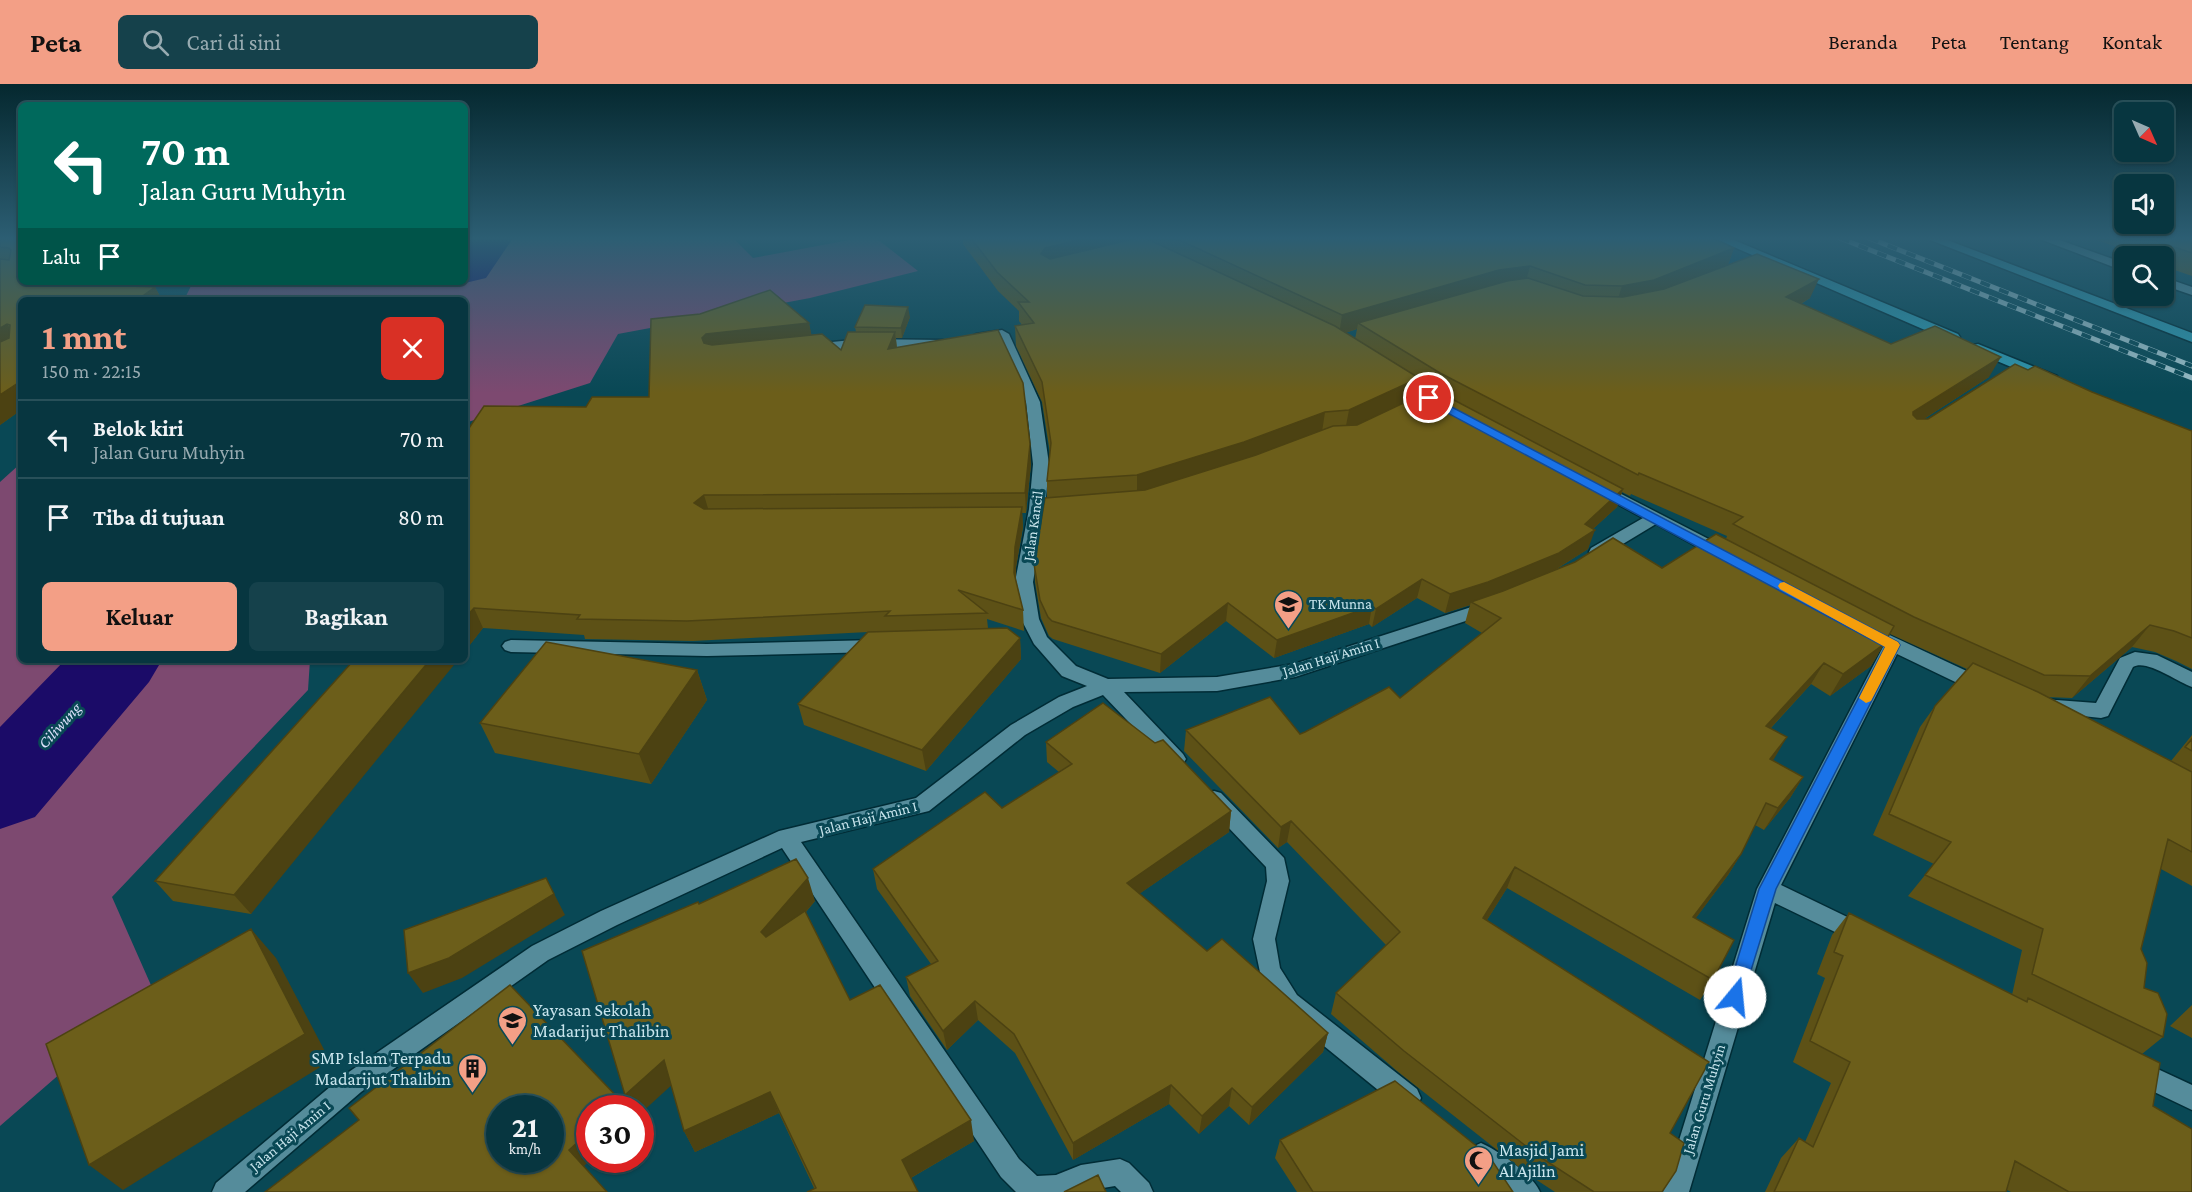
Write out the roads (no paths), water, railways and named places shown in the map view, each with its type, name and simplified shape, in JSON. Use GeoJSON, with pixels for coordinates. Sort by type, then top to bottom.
{"type":"FeatureCollection","features":[{"type":"Feature","properties":{"kind":"main road"},"geometry":{"type":"LineString","coordinates":[[1841,290],[2062,383]]}},
{"type":"Feature","properties":{"kind":"main road"},"geometry":{"type":"LineString","coordinates":[[2066,290],[2192,338]]}},
{"type":"Feature","properties":{"kind":"street","name":"Jalan Kancil"},"geometry":{"type":"LineString","coordinates":[[795,350],[862,343],[934,345],[1002,334],[1033,402],[1041,464],[1036,514],[1024,582],[1030,619],[1040,640],[1069,671],[1106,686]]}},
{"type":"Feature","properties":{"kind":"street"},"geometry":{"type":"LineString","coordinates":[[2001,375],[2019,365]]}},
{"type":"Feature","properties":{"kind":"street"},"geometry":{"type":"LineString","coordinates":[[1378,367],[1421,402],[1460,415]]}},
{"type":"Feature","properties":{"kind":"street"},"geometry":{"type":"LineString","coordinates":[[1584,480],[1739,562]]}},
{"type":"Feature","properties":{"kind":"street"},"geometry":{"type":"LineString","coordinates":[[1578,565],[1634,528],[1656,518]]}},
{"type":"Feature","properties":{"kind":"street","name":"Jalan Haji Amin I"},"geometry":{"type":"LineString","coordinates":[[225,1192],[352,1084],[540,953],[609,918],[786,837],[922,805],[1018,730],[1066,702],[1106,686],[1217,684],[1295,670],[1489,607],[1509,598]]}},
{"type":"Feature","properties":{"kind":"street"},"geometry":{"type":"LineString","coordinates":[[1852,623],[1893,645],[1994,692]]}},
{"type":"Feature","properties":{"kind":"street"},"geometry":{"type":"LineString","coordinates":[[1017,641],[1040,640]]}},
{"type":"Feature","properties":{"kind":"street","name":"Jalan Guru Muhyin"},"geometry":{"type":"LineString","coordinates":[[1676,1192],[1768,889],[1893,645]]}},
{"type":"Feature","properties":{"kind":"street"},"geometry":{"type":"LineString","coordinates":[[511,646],[707,650],[891,646]]}},
{"type":"Feature","properties":{"kind":"street"},"geometry":{"type":"LineString","coordinates":[[2067,728],[2025,706],[2080,707],[2101,711],[2126,663],[2135,658],[2151,660],[2192,680]]}},
{"type":"Feature","properties":{"kind":"street"},"geometry":{"type":"LineString","coordinates":[[1106,686],[1276,864],[1278,881],[1264,939],[1269,970],[1289,1003],[1429,1114]]}},
{"type":"Feature","properties":{"kind":"street"},"geometry":{"type":"LineString","coordinates":[[786,837],[1010,1168],[1032,1189],[1056,1188],[1081,1178],[1120,1172],[1140,1192]]}},
{"type":"Feature","properties":{"kind":"street"},"geometry":{"type":"LineString","coordinates":[[1768,889],[1877,943]]}},
{"type":"Feature","properties":{"kind":"street"},"geometry":{"type":"LineString","coordinates":[[2118,1062],[2192,1098]]}},
{"type":"Feature","properties":{"kind":"street"},"geometry":{"type":"LineString","coordinates":[[1466,1144],[1527,1192]]}},
{"type":"Feature","properties":{"kind":"waterway","name":"Ciliwung"},"geometry":{"type":"LineString","coordinates":[[0,790],[115,663]]}},
{"type":"Feature","properties":{"kind":"railway"},"geometry":{"type":"LineString","coordinates":[[1970,290],[2192,378]]}},
{"type":"Feature","properties":{"kind":"railway"},"geometry":{"type":"LineString","coordinates":[[1999,290],[2192,366]]}},
{"type":"Feature","properties":{"kind":"place","name":"TK Munna"},"geometry":{"type":"Point","coordinates":[1288,630]}},
{"type":"Feature","properties":{"kind":"place","name":"Yayasan Sekolah Madarijut Thalibin"},"geometry":{"type":"Point","coordinates":[512,1046]}},
{"type":"Feature","properties":{"kind":"place","name":"SMP Islam Terpadu Madarijut Thalibin"},"geometry":{"type":"Point","coordinates":[472,1094]}},
{"type":"Feature","properties":{"kind":"place","name":"Masjid Jami Al Ajilin"},"geometry":{"type":"Point","coordinates":[1478,1186]}}]}
